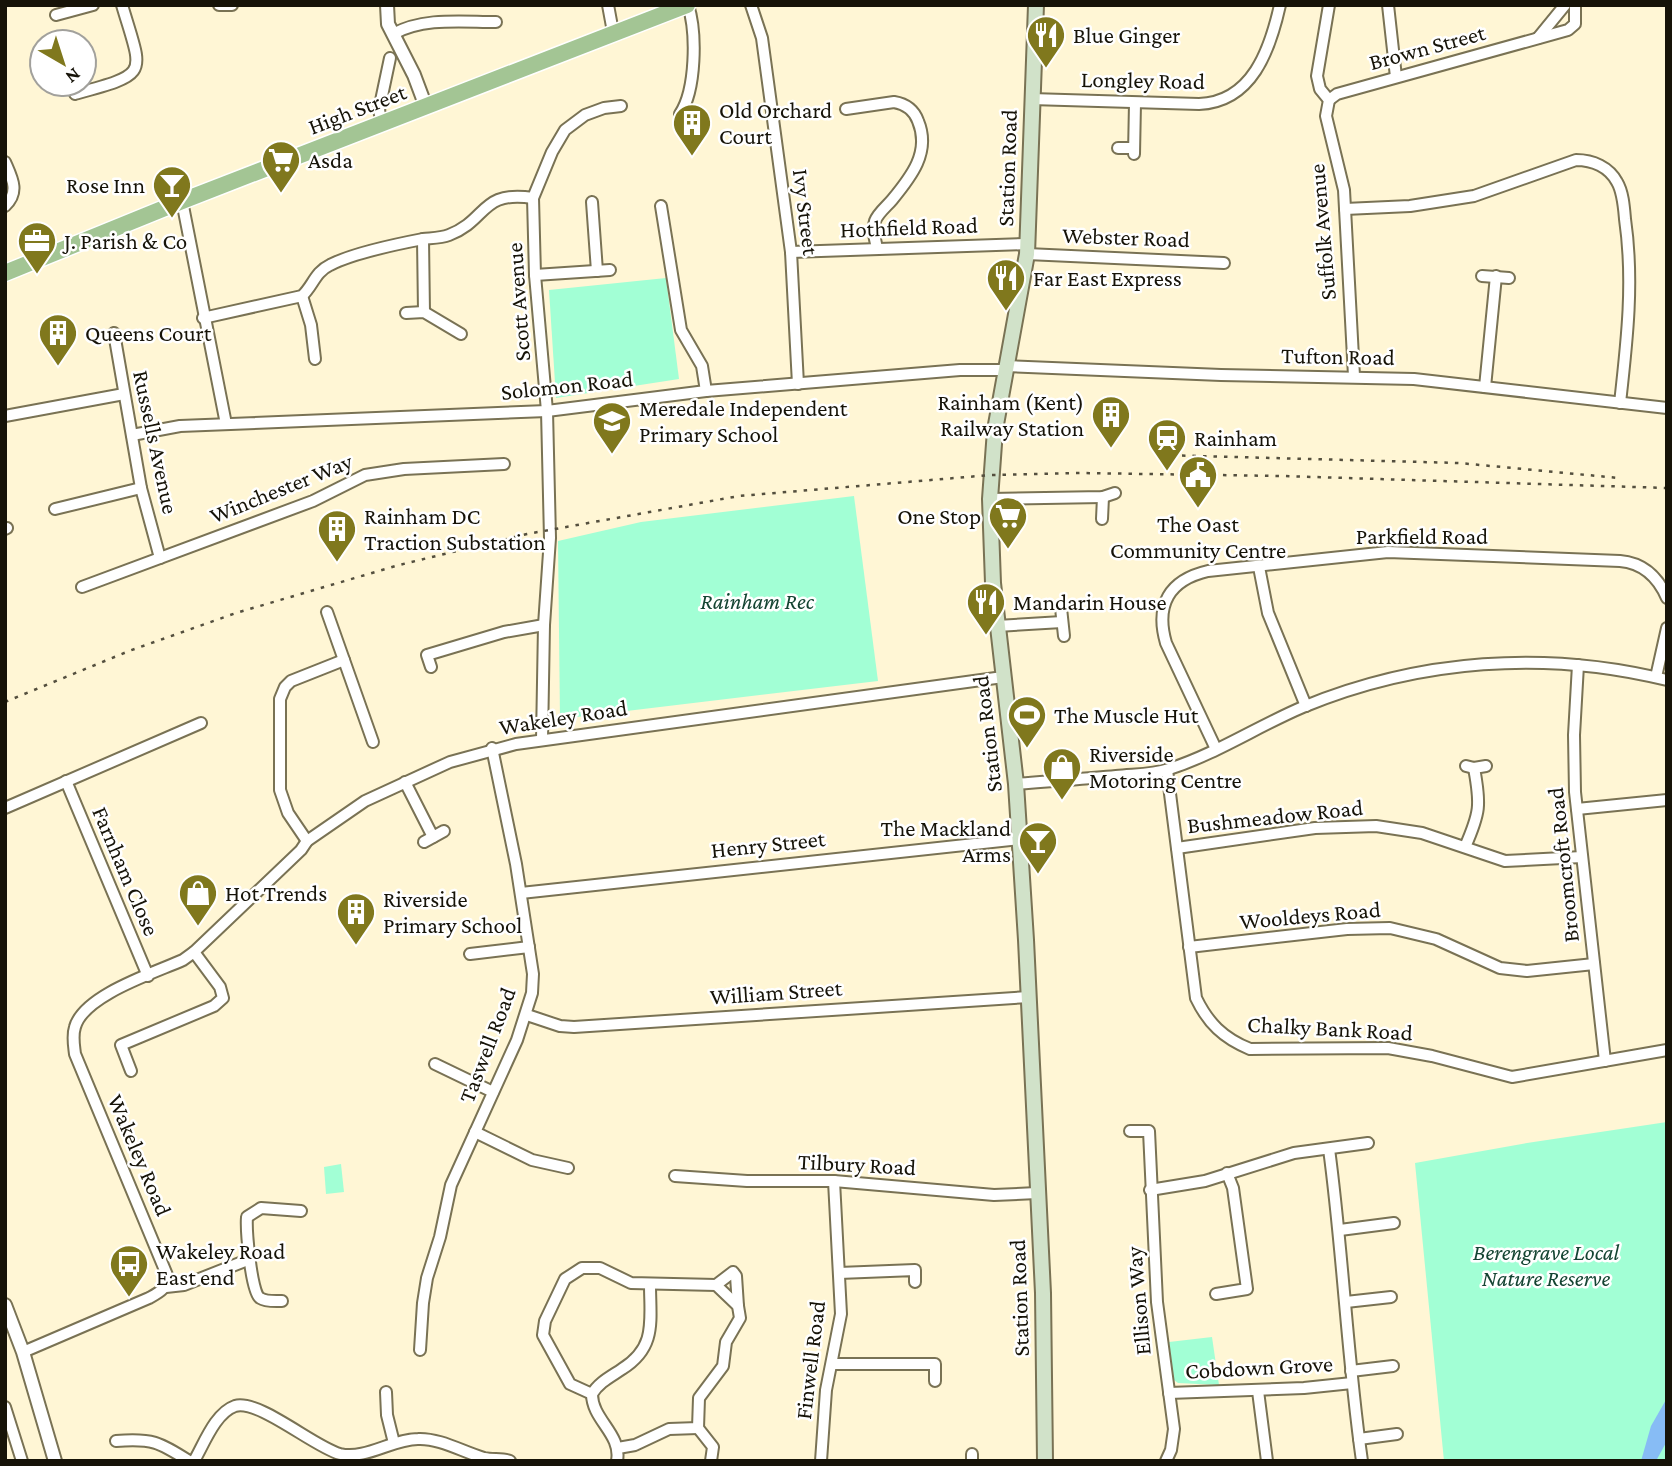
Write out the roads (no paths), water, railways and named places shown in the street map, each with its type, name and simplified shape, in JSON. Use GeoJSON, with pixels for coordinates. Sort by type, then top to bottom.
{"type":"FeatureCollection","features":[{"type":"Feature","properties":{"kind":"main road","name":"High Street"},"geometry":{"type":"LineString","coordinates":[[5,273],[182,201],[688,5]]}},
{"type":"Feature","properties":{"kind":"main road","name":"Station Road"},"geometry":{"type":"LineString","coordinates":[[1036,5],[1027,249],[995,430],[990,499],[993,583],[1016,784],[1029,996],[1043,1316],[1045,1461]]}},
{"type":"Feature","properties":{"kind":"street"},"geometry":{"type":"LineString","coordinates":[[56,15],[93,5]]}},
{"type":"Feature","properties":{"kind":"street"},"geometry":{"type":"LineString","coordinates":[[98,88],[119,82],[136,68],[136,46],[122,5]]}},
{"type":"Feature","properties":{"kind":"street"},"geometry":{"type":"LineString","coordinates":[[219,5],[232,5]]}},
{"type":"Feature","properties":{"kind":"street"},"geometry":{"type":"LineString","coordinates":[[387,5],[387,18],[393,34],[414,75],[426,107]]}},
{"type":"Feature","properties":{"kind":"street"},"geometry":{"type":"LineString","coordinates":[[608,5],[613,32]]}},
{"type":"Feature","properties":{"kind":"street"},"geometry":{"type":"LineString","coordinates":[[680,114],[687,103],[695,40],[688,5]]}},
{"type":"Feature","properties":{"kind":"street","name":"Ivy Street"},"geometry":{"type":"LineString","coordinates":[[751,5],[762,38],[791,252],[798,384]]}},
{"type":"Feature","properties":{"kind":"street","name":"Longley Road"},"geometry":{"type":"LineString","coordinates":[[1031,99],[1209,104],[1233,95],[1251,80],[1258,69],[1269,44],[1280,5]]}},
{"type":"Feature","properties":{"kind":"street","name":"Suffolk Avenue"},"geometry":{"type":"LineString","coordinates":[[1329,5],[1317,76],[1320,89],[1329,100],[1326,116],[1341,177],[1345,209],[1354,376]]}},
{"type":"Feature","properties":{"kind":"street"},"geometry":{"type":"LineString","coordinates":[[1388,5],[1396,78]]}},
{"type":"Feature","properties":{"kind":"street"},"geometry":{"type":"LineString","coordinates":[[1538,38],[1565,5]]}},
{"type":"Feature","properties":{"kind":"street","name":"Brown Street"},"geometry":{"type":"LineString","coordinates":[[1329,100],[1337,94],[1548,37],[1574,27],[1574,5]]}},
{"type":"Feature","properties":{"kind":"street"},"geometry":{"type":"LineString","coordinates":[[393,34],[410,25],[429,22],[496,22]]}},
{"type":"Feature","properties":{"kind":"street"},"geometry":{"type":"LineString","coordinates":[[382,124],[379,110],[390,58]]}},
{"type":"Feature","properties":{"kind":"street"},"geometry":{"type":"LineString","coordinates":[[687,103],[698,109]]}},
{"type":"Feature","properties":{"kind":"street"},"geometry":{"type":"LineString","coordinates":[[846,109],[901,103],[907,105],[916,116],[922,134],[924,144],[919,162],[875,219],[873,230],[877,248]]}},
{"type":"Feature","properties":{"kind":"street"},"geometry":{"type":"LineString","coordinates":[[1118,148],[1134,151],[1135,103]]}},
{"type":"Feature","properties":{"kind":"street","name":"Scott Avenue"},"geometry":{"type":"LineString","coordinates":[[542,739],[544,625],[550,538],[547,411],[535,275],[533,198],[552,152],[565,130],[585,115],[604,108],[621,106]]}},
{"type":"Feature","properties":{"kind":"street"},"geometry":{"type":"LineString","coordinates":[[1345,209],[1410,206],[1474,196],[1576,160],[1591,162],[1607,170],[1620,188],[1630,263],[1629,325],[1620,403]]}},
{"type":"Feature","properties":{"kind":"street"},"geometry":{"type":"LineString","coordinates":[[5,162],[15,190],[14,196],[5,206]]}},
{"type":"Feature","properties":{"kind":"street"},"geometry":{"type":"LineString","coordinates":[[204,318],[302,296],[309,290],[317,274],[331,264],[423,239],[446,236],[461,229],[495,200],[510,196],[533,198]]}},
{"type":"Feature","properties":{"kind":"street"},"geometry":{"type":"LineString","coordinates":[[182,201],[226,424]]}},
{"type":"Feature","properties":{"kind":"street"},"geometry":{"type":"LineString","coordinates":[[592,202],[598,223],[597,271]]}},
{"type":"Feature","properties":{"kind":"street"},"geometry":{"type":"LineString","coordinates":[[661,206],[681,330],[702,366],[706,391]]}},
{"type":"Feature","properties":{"kind":"street"},"geometry":{"type":"LineString","coordinates":[[664,224],[677,225]]}},
{"type":"Feature","properties":{"kind":"street"},"geometry":{"type":"LineString","coordinates":[[423,239],[424,312]]}},
{"type":"Feature","properties":{"kind":"street","name":"Hothfield Road"},"geometry":{"type":"LineString","coordinates":[[791,252],[877,248],[1027,249]]}},
{"type":"Feature","properties":{"kind":"street","name":"Webster Road"},"geometry":{"type":"LineString","coordinates":[[1027,249],[1224,262]]}},
{"type":"Feature","properties":{"kind":"street"},"geometry":{"type":"LineString","coordinates":[[535,275],[610,270]]}},
{"type":"Feature","properties":{"kind":"street"},"geometry":{"type":"LineString","coordinates":[[1482,276],[1509,278]]}},
{"type":"Feature","properties":{"kind":"street"},"geometry":{"type":"LineString","coordinates":[[1485,387],[1496,276]]}},
{"type":"Feature","properties":{"kind":"street"},"geometry":{"type":"LineString","coordinates":[[302,296],[311,325],[315,359]]}},
{"type":"Feature","properties":{"kind":"street"},"geometry":{"type":"LineString","coordinates":[[406,313],[424,312],[461,334]]}},
{"type":"Feature","properties":{"kind":"street","name":"Russells Avenue"},"geometry":{"type":"LineString","coordinates":[[114,333],[141,488],[160,558]]}},
{"type":"Feature","properties":{"kind":"street","name":"Tufton Road"},"geometry":{"type":"LineString","coordinates":[[1006,368],[1414,379],[1667,408]]}},
{"type":"Feature","properties":{"kind":"street","name":"Solomon Road"},"geometry":{"type":"LineString","coordinates":[[132,435],[180,426],[547,411],[706,391],[1006,368]]}},
{"type":"Feature","properties":{"kind":"street"},"geometry":{"type":"LineString","coordinates":[[5,416],[124,394]]}},
{"type":"Feature","properties":{"kind":"street","name":"Winchester Way"},"geometry":{"type":"LineString","coordinates":[[82,587],[313,501],[375,472],[504,464]]}},
{"type":"Feature","properties":{"kind":"street"},"geometry":{"type":"LineString","coordinates":[[55,509],[141,488]]}},
{"type":"Feature","properties":{"kind":"street"},"geometry":{"type":"LineString","coordinates":[[990,499],[1103,497],[1115,493]]}},
{"type":"Feature","properties":{"kind":"street"},"geometry":{"type":"LineString","coordinates":[[1102,519],[1103,497]]}},
{"type":"Feature","properties":{"kind":"street","name":"Parkfield Road"},"geometry":{"type":"LineString","coordinates":[[1216,749],[1161,627],[1161,613],[1167,598],[1176,585],[1190,575],[1388,552],[1629,562],[1646,569],[1657,579]]}},
{"type":"Feature","properties":{"kind":"street"},"geometry":{"type":"LineString","coordinates":[[1259,567],[1268,613],[1306,706]]}},
{"type":"Feature","properties":{"kind":"street"},"geometry":{"type":"LineString","coordinates":[[1667,571],[1657,579],[1667,598]]}},
{"type":"Feature","properties":{"kind":"street"},"geometry":{"type":"LineString","coordinates":[[1061,608],[1064,636]]}},
{"type":"Feature","properties":{"kind":"street"},"geometry":{"type":"LineString","coordinates":[[327,612],[373,742]]}},
{"type":"Feature","properties":{"kind":"street"},"geometry":{"type":"LineString","coordinates":[[997,626],[1062,622]]}},
{"type":"Feature","properties":{"kind":"street"},"geometry":{"type":"LineString","coordinates":[[431,667],[427,655],[504,632],[544,625]]}},
{"type":"Feature","properties":{"kind":"street"},"geometry":{"type":"LineString","coordinates":[[1016,784],[1167,770],[1306,706],[1387,679],[1450,667],[1524,663],[1578,665],[1661,679],[1667,628]]}},
{"type":"Feature","properties":{"kind":"street"},"geometry":{"type":"LineString","coordinates":[[307,841],[288,813],[280,790],[280,699],[291,681],[344,660]]}},
{"type":"Feature","properties":{"kind":"street","name":"Broomcroft Road"},"geometry":{"type":"LineString","coordinates":[[1578,665],[1574,749],[1577,809],[1605,1060]]}},
{"type":"Feature","properties":{"kind":"street","name":"Wakeley Road"},"geometry":{"type":"LineString","coordinates":[[166,1287],[167,1275],[75,1054],[73,1039],[78,1019],[97,998],[194,952],[301,850],[307,841],[365,801],[450,762],[492,748],[1003,677]]}},
{"type":"Feature","properties":{"kind":"street"},"geometry":{"type":"LineString","coordinates":[[5,808],[201,723]]}},
{"type":"Feature","properties":{"kind":"street","name":"Taswell Road"},"geometry":{"type":"LineString","coordinates":[[420,1350],[423,1303],[451,1185],[527,1015],[533,984],[511,832],[492,748]]}},
{"type":"Feature","properties":{"kind":"street"},"geometry":{"type":"LineString","coordinates":[[1465,847],[1478,817],[1480,799],[1470,767],[1486,766]]}},
{"type":"Feature","properties":{"kind":"street","name":"Chalky Bank Road"},"geometry":{"type":"LineString","coordinates":[[1167,770],[1196,998],[1204,1016],[1234,1043],[1250,1049],[1388,1048],[1432,1056],[1512,1077],[1667,1050]]}},
{"type":"Feature","properties":{"kind":"street","name":"Farnham Close"},"geometry":{"type":"LineString","coordinates":[[66,782],[148,976]]}},
{"type":"Feature","properties":{"kind":"street"},"geometry":{"type":"LineString","coordinates":[[405,782],[434,837]]}},
{"type":"Feature","properties":{"kind":"street"},"geometry":{"type":"LineString","coordinates":[[1577,809],[1667,800]]}},
{"type":"Feature","properties":{"kind":"street","name":"Bushmeadow Road"},"geometry":{"type":"LineString","coordinates":[[1177,848],[1315,828],[1376,826],[1422,833],[1504,862],[1582,857]]}},
{"type":"Feature","properties":{"kind":"street","name":"Henry Street"},"geometry":{"type":"LineString","coordinates":[[521,893],[1020,839]]}},
{"type":"Feature","properties":{"kind":"street","name":"Wooldeys Road"},"geometry":{"type":"LineString","coordinates":[[1189,947],[1347,929],[1390,929],[1436,939],[1500,968],[1527,971],[1594,964]]}},
{"type":"Feature","properties":{"kind":"street"},"geometry":{"type":"LineString","coordinates":[[470,954],[529,947]]}},
{"type":"Feature","properties":{"kind":"street","name":"Wakeley Road"},"geometry":{"type":"LineString","coordinates":[[131,1071],[121,1045],[214,1006],[223,999],[220,987],[194,952]]}},
{"type":"Feature","properties":{"kind":"street","name":"William Street"},"geometry":{"type":"LineString","coordinates":[[527,1015],[560,1026],[574,1027],[1029,996]]}},
{"type":"Feature","properties":{"kind":"street"},"geometry":{"type":"LineString","coordinates":[[435,1064],[493,1092]]}},
{"type":"Feature","properties":{"kind":"street","name":"Ellison Way"},"geometry":{"type":"LineString","coordinates":[[1130,1131],[1149,1131],[1157,1302],[1173,1439],[1166,1461]]}},
{"type":"Feature","properties":{"kind":"street"},"geometry":{"type":"LineString","coordinates":[[475,1132],[532,1160],[568,1168]]}},
{"type":"Feature","properties":{"kind":"street"},"geometry":{"type":"LineString","coordinates":[[1150,1190],[1185,1186],[1294,1153],[1368,1143]]}},
{"type":"Feature","properties":{"kind":"street"},"geometry":{"type":"LineString","coordinates":[[1329,1149],[1340,1230],[1351,1377],[1362,1461]]}},
{"type":"Feature","properties":{"kind":"street"},"geometry":{"type":"LineString","coordinates":[[1216,1294],[1247,1289],[1233,1188],[1227,1173]]}},
{"type":"Feature","properties":{"kind":"street","name":"Tilbury Road"},"geometry":{"type":"LineString","coordinates":[[674,1176],[747,1181],[834,1181],[994,1195],[1038,1193]]}},
{"type":"Feature","properties":{"kind":"street","name":"Finwell Road"},"geometry":{"type":"LineString","coordinates":[[821,1461],[824,1409],[841,1314],[834,1181]]}},
{"type":"Feature","properties":{"kind":"street"},"geometry":{"type":"LineString","coordinates":[[282,1301],[259,1298],[256,1293],[247,1217],[261,1208],[301,1211]]}},
{"type":"Feature","properties":{"kind":"street"},"geometry":{"type":"LineString","coordinates":[[1340,1230],[1389,1224],[1382,1211]]}},
{"type":"Feature","properties":{"kind":"street"},"geometry":{"type":"LineString","coordinates":[[23,1352],[120,1312],[166,1287],[184,1285],[250,1259]]}},
{"type":"Feature","properties":{"kind":"street"},"geometry":{"type":"LineString","coordinates":[[592,1394],[570,1384],[543,1335],[545,1321],[568,1275],[588,1267],[600,1268],[631,1283],[716,1285],[733,1272],[736,1276],[740,1318],[726,1342],[723,1366],[699,1398],[698,1428],[713,1447],[711,1461]]}},
{"type":"Feature","properties":{"kind":"street"},"geometry":{"type":"LineString","coordinates":[[839,1273],[915,1270],[915,1282]]}},
{"type":"Feature","properties":{"kind":"street"},"geometry":{"type":"LineString","coordinates":[[617,1461],[618,1448],[614,1437],[594,1407],[592,1394],[636,1360],[644,1350],[649,1335],[650,1284]]}},
{"type":"Feature","properties":{"kind":"street"},"geometry":{"type":"LineString","coordinates":[[716,1285],[738,1306]]}},
{"type":"Feature","properties":{"kind":"street"},"geometry":{"type":"LineString","coordinates":[[1346,1302],[1391,1297]]}},
{"type":"Feature","properties":{"kind":"street"},"geometry":{"type":"LineString","coordinates":[[5,1305],[23,1352],[55,1461]]}},
{"type":"Feature","properties":{"kind":"street"},"geometry":{"type":"LineString","coordinates":[[832,1364],[935,1364],[935,1381]]}},
{"type":"Feature","properties":{"kind":"street","name":"Cobdown Grove"},"geometry":{"type":"LineString","coordinates":[[1169,1393],[1258,1391],[1351,1377],[1393,1366]]}},
{"type":"Feature","properties":{"kind":"street"},"geometry":{"type":"LineString","coordinates":[[1258,1391],[1267,1461]]}},
{"type":"Feature","properties":{"kind":"street"},"geometry":{"type":"LineString","coordinates":[[386,1392],[387,1415],[394,1443]]}},
{"type":"Feature","properties":{"kind":"street"},"geometry":{"type":"LineString","coordinates":[[116,1441],[154,1441],[191,1461],[221,1417],[230,1409],[240,1406],[251,1407],[269,1415],[332,1451],[358,1458],[394,1443],[426,1439],[486,1459],[510,1461]]}},
{"type":"Feature","properties":{"kind":"street"},"geometry":{"type":"LineString","coordinates":[[5,1407],[22,1461]]}},
{"type":"Feature","properties":{"kind":"street"},"geometry":{"type":"LineString","coordinates":[[618,1448],[635,1445],[669,1429],[698,1428]]}},
{"type":"Feature","properties":{"kind":"street"},"geometry":{"type":"LineString","coordinates":[[1359,1440],[1397,1434]]}},
{"type":"Feature","properties":{"kind":"street"},"geometry":{"type":"LineString","coordinates":[[135,1439],[136,1451]]}},
{"type":"Feature","properties":{"kind":"water"},"geometry":{"type":"Polygon","coordinates":[[[1667,1398],[1667,1441],[1656,1461],[1641,1461],[1651,1426],[1667,1398]]]}},
{"type":"Feature","properties":{"kind":"railway"},"geometry":{"type":"LineString","coordinates":[[1161,455],[1459,463],[1619,478]]}},
{"type":"Feature","properties":{"kind":"railway"},"geometry":{"type":"LineString","coordinates":[[5,702],[129,651],[236,613],[399,565],[527,534],[739,496],[991,475],[1080,473],[1282,476],[1667,488]]}},
{"type":"Feature","properties":{"kind":"place","name":"Blue Ginger"},"geometry":{"type":"Point","coordinates":[1046,69]}},
{"type":"Feature","properties":{"kind":"place","name":"Old Orchard Court"},"geometry":{"type":"Point","coordinates":[692,157]}},
{"type":"Feature","properties":{"kind":"place","name":"Asda"},"geometry":{"type":"Point","coordinates":[281,194]}},
{"type":"Feature","properties":{"kind":"place","name":"Rose Inn"},"geometry":{"type":"Point","coordinates":[172,219]}},
{"type":"Feature","properties":{"kind":"place","name":"J. Parish & Co"},"geometry":{"type":"Point","coordinates":[37,275]}},
{"type":"Feature","properties":{"kind":"place","name":"Far East Express"},"geometry":{"type":"Point","coordinates":[1006,312]}},
{"type":"Feature","properties":{"kind":"place","name":"Queens Court"},"geometry":{"type":"Point","coordinates":[58,367]}},
{"type":"Feature","properties":{"kind":"place","name":"Rainham (Kent) Railway Station"},"geometry":{"type":"Point","coordinates":[1111,449]}},
{"type":"Feature","properties":{"kind":"place","name":"Meredale Independent Primary School"},"geometry":{"type":"Point","coordinates":[612,455]}},
{"type":"Feature","properties":{"kind":"place","name":"Rainham"},"geometry":{"type":"Point","coordinates":[1167,472]}},
{"type":"Feature","properties":{"kind":"place","name":"The Oast Community Centre"},"geometry":{"type":"Point","coordinates":[1198,509]}},
{"type":"Feature","properties":{"kind":"place","name":"One Stop"},"geometry":{"type":"Point","coordinates":[1008,550]}},
{"type":"Feature","properties":{"kind":"place","name":"Rainham DC Traction Substation"},"geometry":{"type":"Point","coordinates":[337,563]}},
{"type":"Feature","properties":{"kind":"place","name":"Mandarin House"},"geometry":{"type":"Point","coordinates":[986,636]}},
{"type":"Feature","properties":{"kind":"place","name":"The Muscle Hut"},"geometry":{"type":"Point","coordinates":[1027,749]}},
{"type":"Feature","properties":{"kind":"place","name":"Riverside Motoring Centre"},"geometry":{"type":"Point","coordinates":[1062,801]}},
{"type":"Feature","properties":{"kind":"place","name":"The Mackland Arms"},"geometry":{"type":"Point","coordinates":[1038,875]}},
{"type":"Feature","properties":{"kind":"place","name":"Hot Trends"},"geometry":{"type":"Point","coordinates":[198,927]}},
{"type":"Feature","properties":{"kind":"place","name":"Riverside Primary School"},"geometry":{"type":"Point","coordinates":[356,946]}},
{"type":"Feature","properties":{"kind":"place","name":"Wakeley Road East end"},"geometry":{"type":"Point","coordinates":[129,1298]}},
{"type":"Feature","properties":{"kind":"park label","name":"Rainham Rec"},"geometry":{"type":"Point","coordinates":[757,601]}},
{"type":"Feature","properties":{"kind":"park label","name":"Berengrave Local Nature Reserve"},"geometry":{"type":"Point","coordinates":[1546,1265]}}]}
